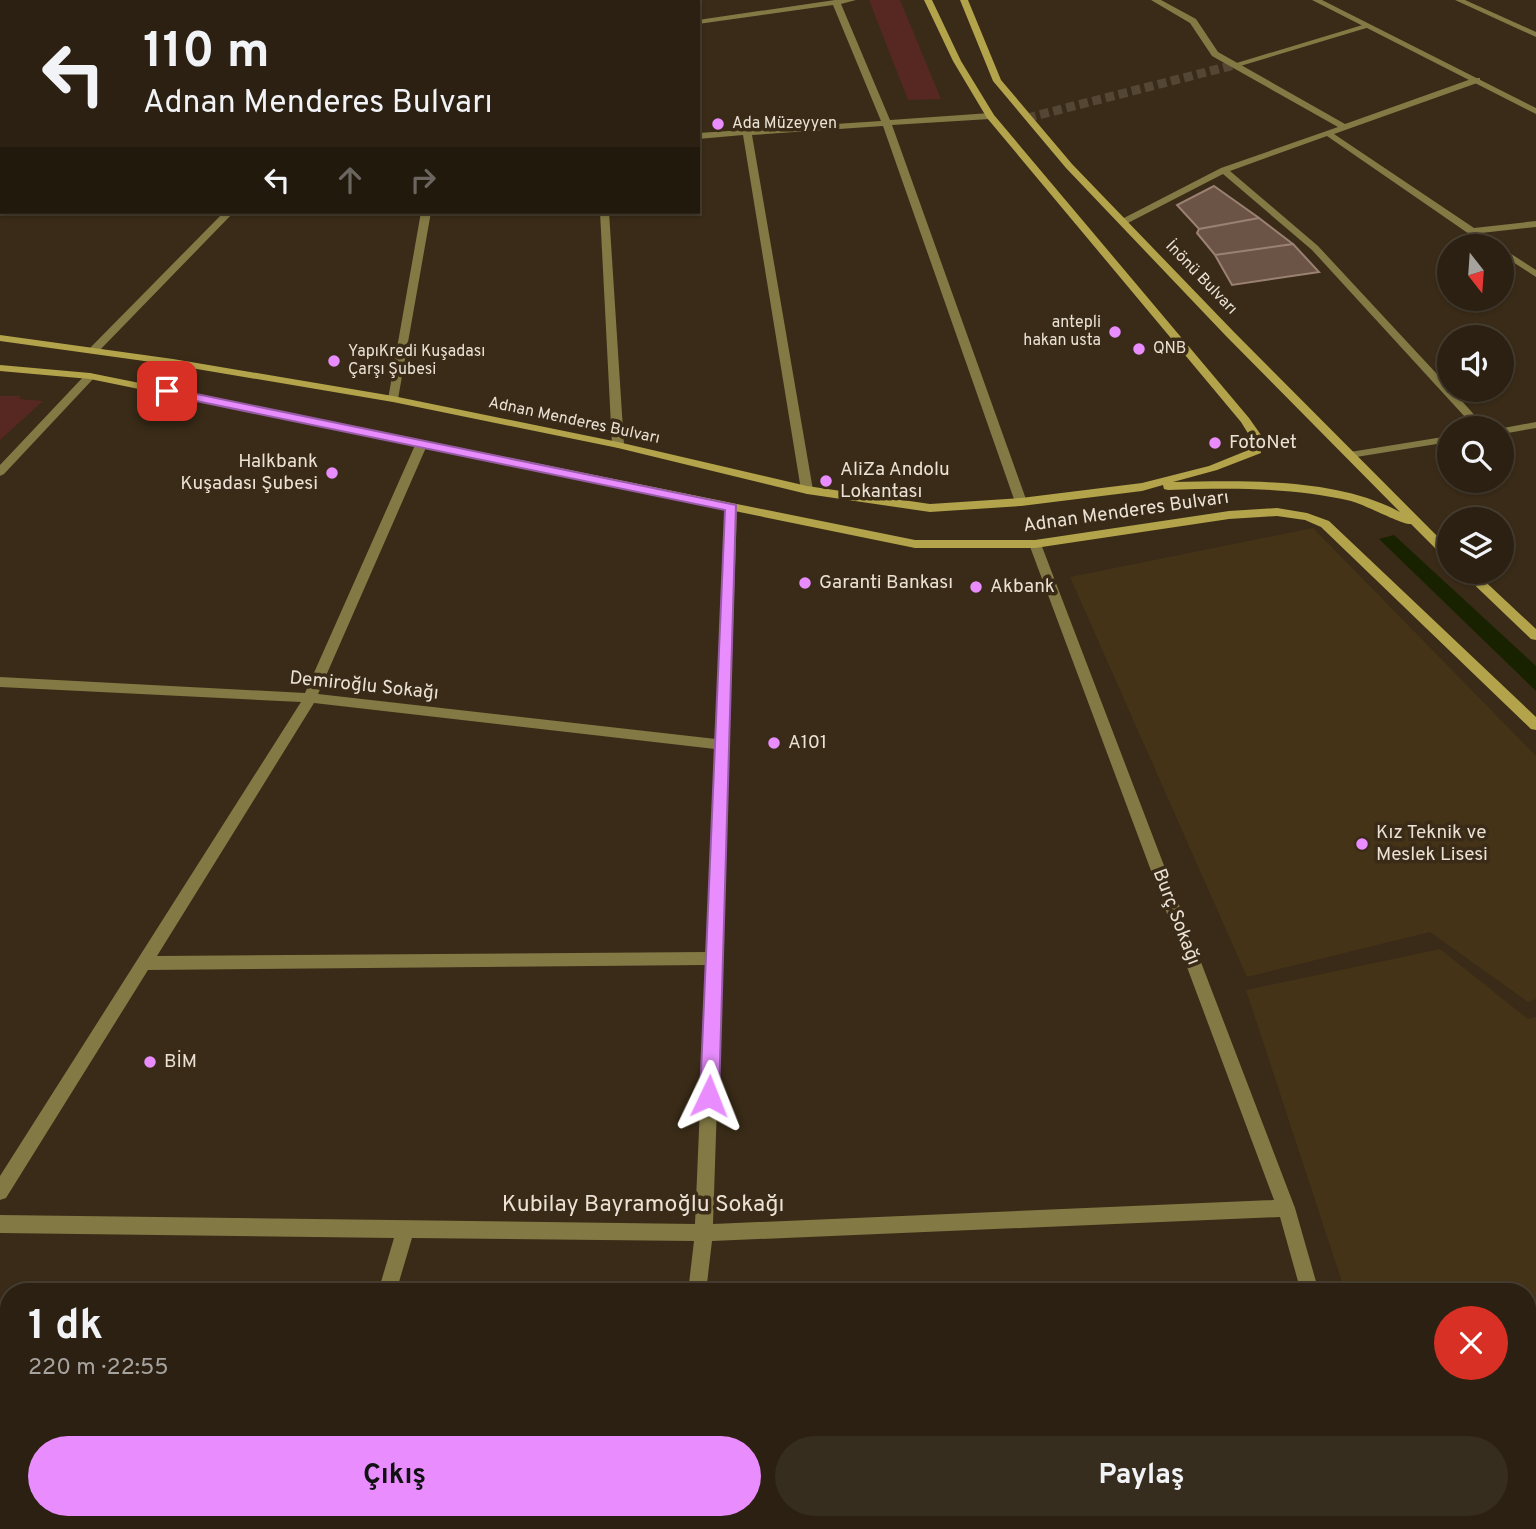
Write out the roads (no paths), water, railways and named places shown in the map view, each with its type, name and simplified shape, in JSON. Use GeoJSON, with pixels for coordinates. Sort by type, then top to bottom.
{"type":"FeatureCollection","features":[{"type":"Feature","properties":{"kind":"main road"},"geometry":{"type":"LineString","coordinates":[[928,0],[957,61],[990,116]]}},
{"type":"Feature","properties":{"kind":"main road","name":"İnönü Bulvarı"},"geometry":{"type":"LineString","coordinates":[[964,0],[997,81],[1069,166],[1437,543]]}},
{"type":"Feature","properties":{"kind":"main road","name":"Adnan Menderes Bulvarı"},"geometry":{"type":"LineString","coordinates":[[990,116],[1255,435],[1257,451],[1241,459],[1142,487]]}},
{"type":"Feature","properties":{"kind":"main road","name":"Adnan Menderes Bulvarı"},"geometry":{"type":"LineString","coordinates":[[0,336],[393,399],[618,445],[807,490],[930,508],[1021,502],[1142,487],[1260,485],[1364,501],[1396,513],[1434,540]]}},
{"type":"Feature","properties":{"kind":"main road","name":"Adnan Menderes Bulvarı"},"geometry":{"type":"LineString","coordinates":[[0,368],[90,376],[915,544],[1035,544],[1229,515],[1277,512],[1307,517],[1325,524],[1536,725]]}},
{"type":"Feature","properties":{"kind":"main road"},"geometry":{"type":"LineString","coordinates":[[1480,584],[1536,636]]}},
{"type":"Feature","properties":{"kind":"street"},"geometry":{"type":"LineString","coordinates":[[703,22],[781,0]]}},
{"type":"Feature","properties":{"kind":"street"},"geometry":{"type":"LineString","coordinates":[[703,22],[852,0]]}},
{"type":"Feature","properties":{"kind":"street"},"geometry":{"type":"LineString","coordinates":[[1155,0],[1193,21],[1215,54],[1343,126]]}},
{"type":"Feature","properties":{"kind":"street"},"geometry":{"type":"LineString","coordinates":[[1316,0],[1536,111]]}},
{"type":"Feature","properties":{"kind":"street"},"geometry":{"type":"LineString","coordinates":[[1459,0],[1536,35]]}},
{"type":"Feature","properties":{"kind":"street"},"geometry":{"type":"LineString","coordinates":[[836,2],[887,124],[1021,502]]}},
{"type":"Feature","properties":{"kind":"street"},"geometry":{"type":"LineString","coordinates":[[1234,65],[1369,26]]}},
{"type":"Feature","properties":{"kind":"street"},"geometry":{"type":"LineString","coordinates":[[1123,222],[1224,170],[1476,80]]}},
{"type":"Feature","properties":{"kind":"street"},"geometry":{"type":"LineString","coordinates":[[700,136],[990,116]]}},
{"type":"Feature","properties":{"kind":"street"},"geometry":{"type":"LineString","coordinates":[[1326,132],[1475,234]]}},
{"type":"Feature","properties":{"kind":"street"},"geometry":{"type":"LineString","coordinates":[[747,133],[807,490]]}},
{"type":"Feature","properties":{"kind":"street"},"geometry":{"type":"LineString","coordinates":[[1224,170],[1315,248],[1470,416]]}},
{"type":"Feature","properties":{"kind":"street"},"geometry":{"type":"LineString","coordinates":[[94,350],[227,214]]}},
{"type":"Feature","properties":{"kind":"street"},"geometry":{"type":"LineString","coordinates":[[393,399],[426,214]]}},
{"type":"Feature","properties":{"kind":"street"},"geometry":{"type":"LineString","coordinates":[[604,214],[618,445]]}},
{"type":"Feature","properties":{"kind":"street"},"geometry":{"type":"LineString","coordinates":[[1472,232],[1536,224]]}},
{"type":"Feature","properties":{"kind":"street"},"geometry":{"type":"LineString","coordinates":[[1514,259],[1536,274]]}},
{"type":"Feature","properties":{"kind":"street"},"geometry":{"type":"LineString","coordinates":[[0,472],[90,376]]}},
{"type":"Feature","properties":{"kind":"street"},"geometry":{"type":"LineString","coordinates":[[1514,429],[1536,425]]}},
{"type":"Feature","properties":{"kind":"street"},"geometry":{"type":"LineString","coordinates":[[1350,455],[1437,441]]}},
{"type":"Feature","properties":{"kind":"street"},"geometry":{"type":"LineString","coordinates":[[0,1192],[310,698],[422,443]]}},
{"type":"Feature","properties":{"kind":"street"},"geometry":{"type":"LineString","coordinates":[[698,1283],[704,1233],[732,508]]}},
{"type":"Feature","properties":{"kind":"street","name":"Burç Sokağı"},"geometry":{"type":"LineString","coordinates":[[1035,544],[1286,1208],[1308,1283]]}},
{"type":"Feature","properties":{"kind":"street","name":"Demiroğlu Sokağı"},"geometry":{"type":"LineString","coordinates":[[0,682],[310,698],[723,746]]}},
{"type":"Feature","properties":{"kind":"street"},"geometry":{"type":"LineString","coordinates":[[145,963],[715,958]]}},
{"type":"Feature","properties":{"kind":"street","name":"Kubilay Bayramoğlu Sokağı"},"geometry":{"type":"LineString","coordinates":[[0,1224],[704,1233],[1286,1208]]}},
{"type":"Feature","properties":{"kind":"street"},"geometry":{"type":"LineString","coordinates":[[390,1283],[405,1229]]}},
{"type":"Feature","properties":{"kind":"tunnel"},"geometry":{"type":"LineString","coordinates":[[1027,118],[1234,65]]}},
{"type":"Feature","properties":{"kind":"place","name":"Ada Müzeyyen"},"geometry":{"type":"Point","coordinates":[718,124]}},
{"type":"Feature","properties":{"kind":"place","name":"antepli hakan usta"},"geometry":{"type":"Point","coordinates":[1115,332]}},
{"type":"Feature","properties":{"kind":"place","name":"QNB"},"geometry":{"type":"Point","coordinates":[1139,349]}},
{"type":"Feature","properties":{"kind":"place","name":"YapıKredi Kuşadası Çarşı Şubesi"},"geometry":{"type":"Point","coordinates":[334,361]}},
{"type":"Feature","properties":{"kind":"place","name":"FotoNet"},"geometry":{"type":"Point","coordinates":[1215,443]}},
{"type":"Feature","properties":{"kind":"place","name":"Halkbank Kuşadası Şubesi"},"geometry":{"type":"Point","coordinates":[332,473]}},
{"type":"Feature","properties":{"kind":"place","name":"AliZa Andolu Lokantası"},"geometry":{"type":"Point","coordinates":[826,481]}},
{"type":"Feature","properties":{"kind":"place","name":"Garanti Bankası"},"geometry":{"type":"Point","coordinates":[805,583]}},
{"type":"Feature","properties":{"kind":"place","name":"Akbank"},"geometry":{"type":"Point","coordinates":[976,587]}},
{"type":"Feature","properties":{"kind":"place","name":"A101"},"geometry":{"type":"Point","coordinates":[774,743]}},
{"type":"Feature","properties":{"kind":"place","name":"Kız Teknik ve Meslek Lisesi"},"geometry":{"type":"Point","coordinates":[1362,844]}},
{"type":"Feature","properties":{"kind":"place","name":"BİM"},"geometry":{"type":"Point","coordinates":[150,1062]}}]}
